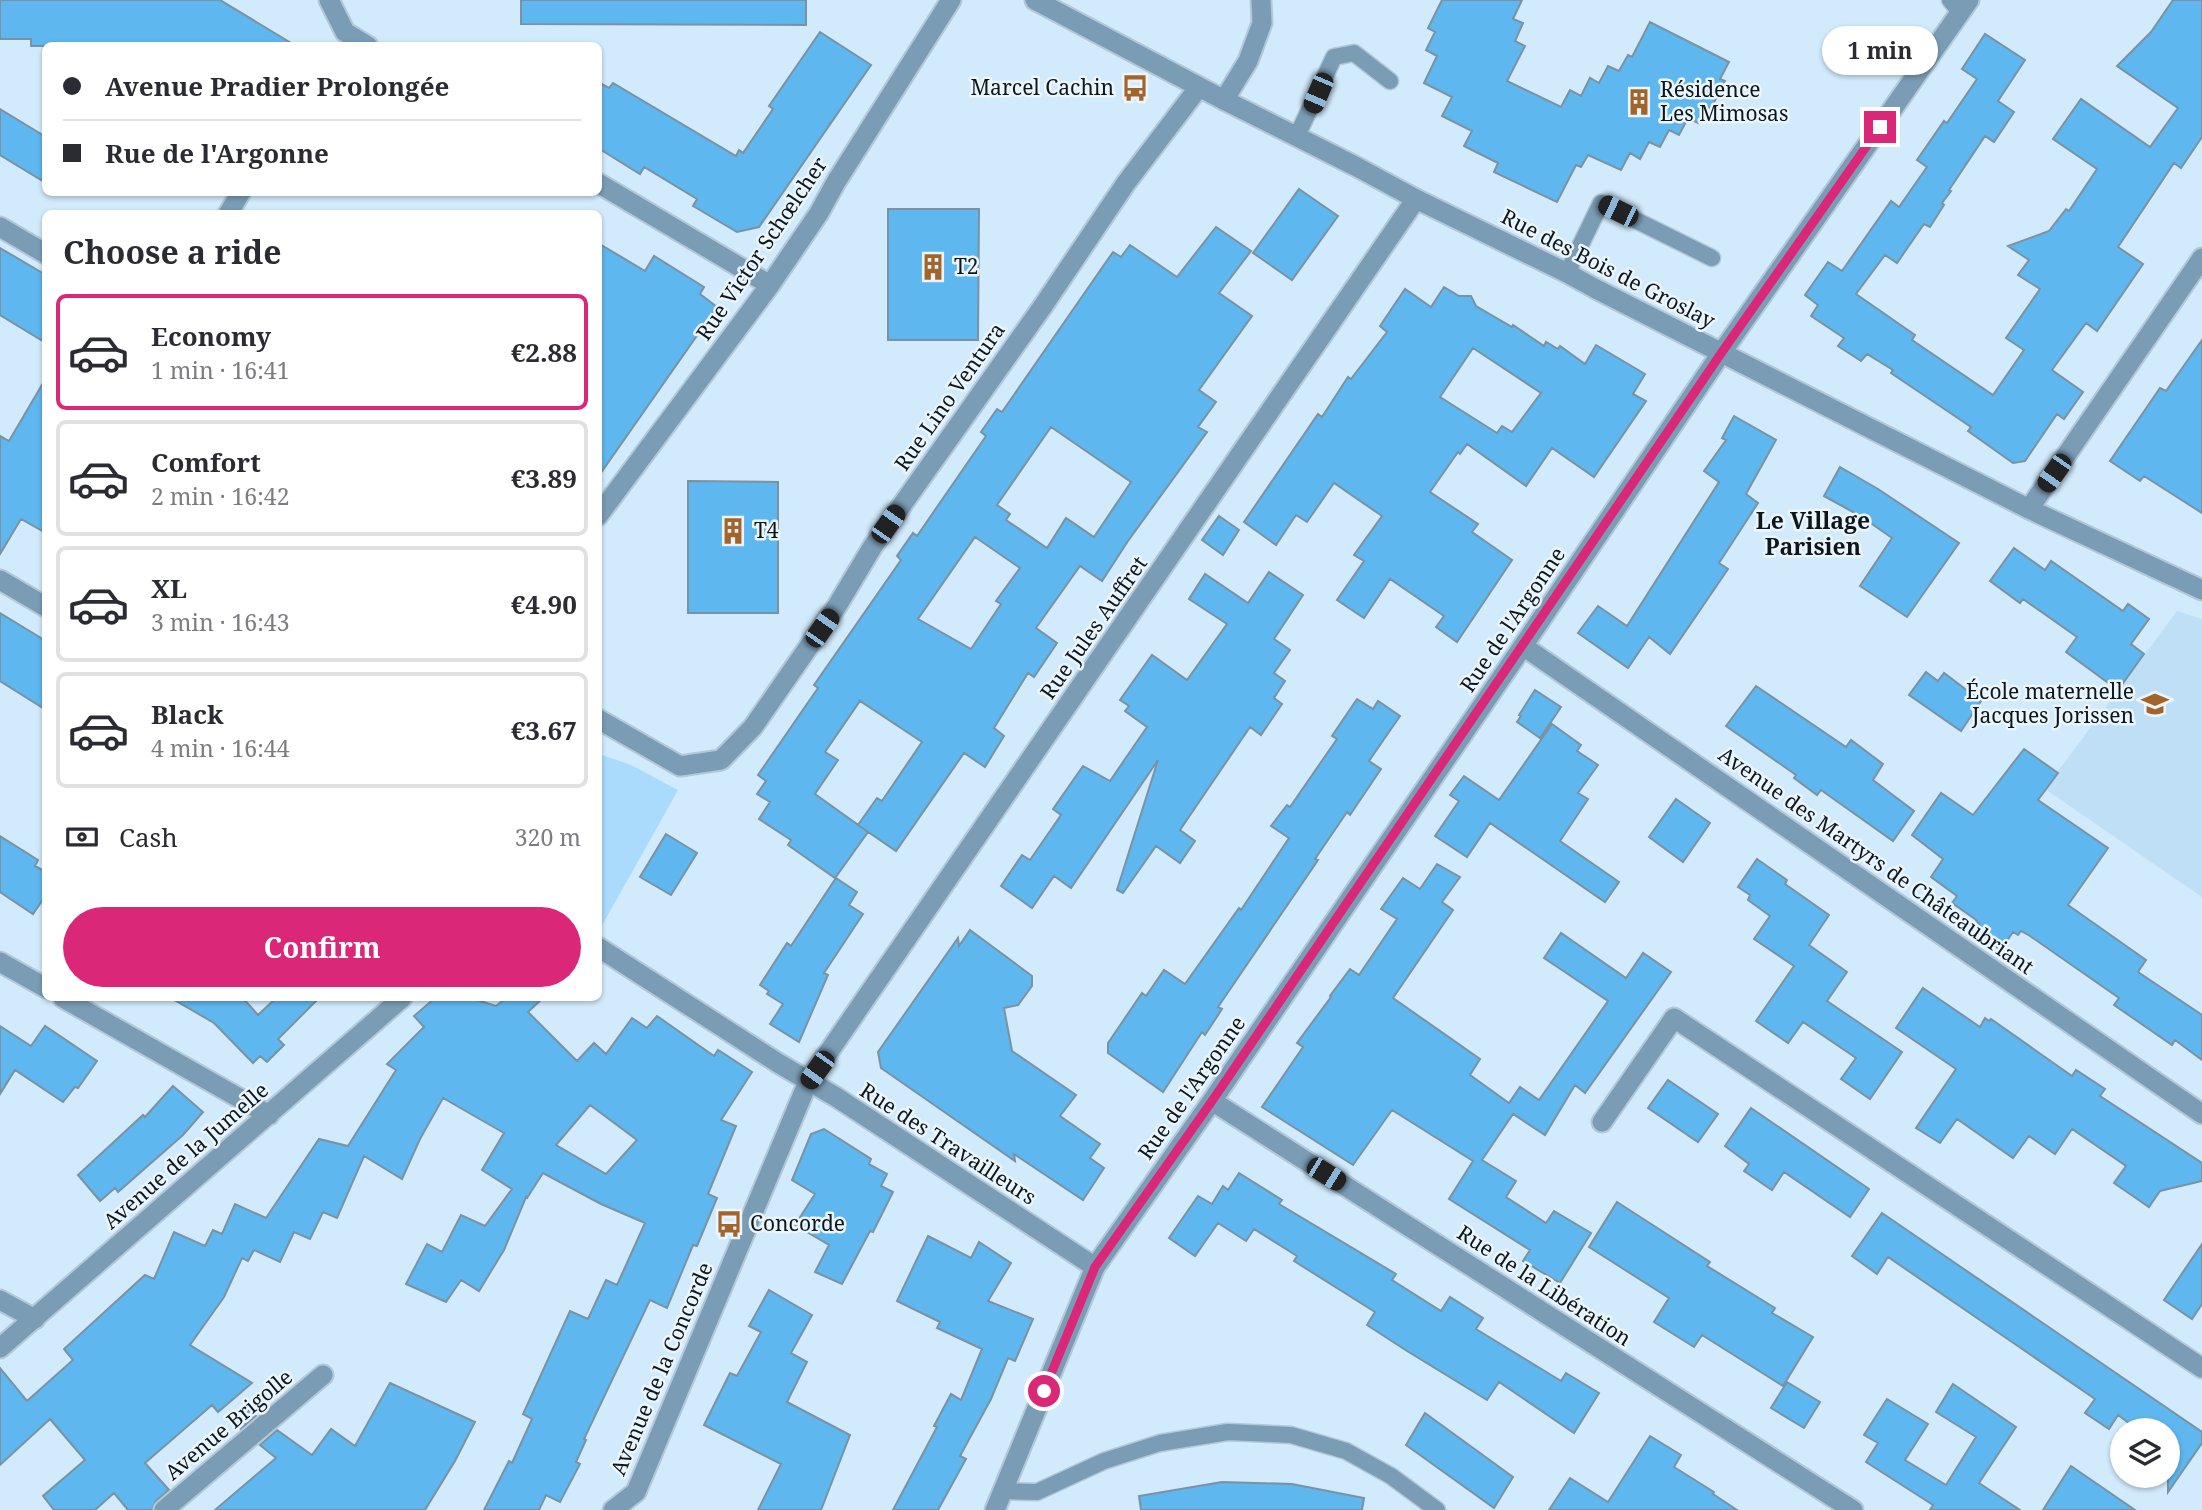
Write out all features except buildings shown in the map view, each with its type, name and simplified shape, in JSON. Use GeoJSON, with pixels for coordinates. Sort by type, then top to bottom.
{"type":"FeatureCollection","features":[{"type":"Feature","properties":{"kind":"street"},"geometry":{"type":"LineString","coordinates":[[329,0],[341,39]]}},
{"type":"Feature","properties":{"kind":"street","name":"Rue Victor Schœlcher"},"geometry":{"type":"LineString","coordinates":[[602,511],[770,285],[819,213],[951,0]]}},
{"type":"Feature","properties":{"kind":"street","name":"Rue des Bois de Groslay"},"geometry":{"type":"LineString","coordinates":[[1035,0],[1416,199],[1567,272],[2029,509],[2202,590]]}},
{"type":"Feature","properties":{"kind":"street"},"geometry":{"type":"LineString","coordinates":[[1224,100],[1253,48],[1262,23],[1261,0]]}},
{"type":"Feature","properties":{"kind":"street","name":"Rue de l'Argonne"},"geometry":{"type":"LineString","coordinates":[[995,1510],[1095,1267],[1212,1101],[1959,4]]}},
{"type":"Feature","properties":{"kind":"street","name":"Rue Lino Ventura"},"geometry":{"type":"LineString","coordinates":[[602,721],[680,766],[720,760],[753,727],[837,606],[873,546],[1043,306],[1126,183],[1199,87]]}},
{"type":"Feature","properties":{"kind":"street"},"geometry":{"type":"LineString","coordinates":[[602,185],[770,285]]}},
{"type":"Feature","properties":{"kind":"street","name":"Rue Jules Auffret"},"geometry":{"type":"LineString","coordinates":[[808,1082],[1416,199]]}},
{"type":"Feature","properties":{"kind":"street"},"geometry":{"type":"LineString","coordinates":[[0,227],[42,252]]}},
{"type":"Feature","properties":{"kind":"street"},"geometry":{"type":"LineString","coordinates":[[2029,509],[2202,258]]}},
{"type":"Feature","properties":{"kind":"street"},"geometry":{"type":"LineString","coordinates":[[0,580],[42,605]]}},
{"type":"Feature","properties":{"kind":"street","name":"Avenue des Martyrs de Châteaubriant"},"geometry":{"type":"LineString","coordinates":[[1523,646],[2202,1114]]}},
{"type":"Feature","properties":{"kind":"street","name":"Rue des Travailleurs"},"geometry":{"type":"LineString","coordinates":[[602,950],[808,1082],[836,1097],[1095,1267]]}},
{"type":"Feature","properties":{"kind":"street"},"geometry":{"type":"LineString","coordinates":[[0,962],[42,986]]}},
{"type":"Feature","properties":{"kind":"street"},"geometry":{"type":"LineString","coordinates":[[67,1001],[269,1115]]}},
{"type":"Feature","properties":{"kind":"street","name":"Avenue de la Jumelle"},"geometry":{"type":"LineString","coordinates":[[0,1348],[399,1001]]}},
{"type":"Feature","properties":{"kind":"street"},"geometry":{"type":"LineString","coordinates":[[1602,1122],[1674,1018],[2202,1368]]}},
{"type":"Feature","properties":{"kind":"street","name":"Avenue de la Concorde"},"geometry":{"type":"LineString","coordinates":[[613,1510],[636,1492],[808,1082]]}},
{"type":"Feature","properties":{"kind":"street","name":"Rue de la Libération"},"geometry":{"type":"LineString","coordinates":[[1212,1101],[1853,1510]]}},
{"type":"Feature","properties":{"kind":"street"},"geometry":{"type":"LineString","coordinates":[[0,1300],[35,1319]]}},
{"type":"Feature","properties":{"kind":"street","name":"Avenue Brigolle"},"geometry":{"type":"LineString","coordinates":[[164,1510],[323,1375]]}},
{"type":"Feature","properties":{"kind":"lane"},"geometry":{"type":"LineString","coordinates":[[1297,136],[1334,57],[1354,53],[1390,81]]}},
{"type":"Feature","properties":{"kind":"lane"},"geometry":{"type":"LineString","coordinates":[[1567,272],[1601,204],[1712,258]]}},
{"type":"Feature","properties":{"kind":"lane"},"geometry":{"type":"LineString","coordinates":[[1002,1490],[1037,1492],[1104,1461],[1160,1443],[1228,1432],[1278,1434],[1291,1435],[1346,1451],[1391,1476],[1437,1510]]}},
{"type":"Feature","properties":{"kind":"shaded area","name":"École maternelle Jacques Jorissen"},"geometry":{"type":"Polygon","coordinates":[[[2177,611],[2202,619],[2202,897],[2045,789],[2177,611]]]}},
{"type":"Feature","properties":{"kind":"shaded area"},"geometry":{"type":"Polygon","coordinates":[[[602,755],[631,765],[678,790],[602,925],[602,755]]]}},
{"type":"Feature","properties":{"kind":"place","name":"Marcel Cachin"},"geometry":{"type":"Point","coordinates":[1135,88]}},
{"type":"Feature","properties":{"kind":"place","name":"Résidence Les Mimosas"},"geometry":{"type":"Point","coordinates":[1639,102]}},
{"type":"Feature","properties":{"kind":"place","name":"T2"},"geometry":{"type":"Point","coordinates":[933,267]}},
{"type":"Feature","properties":{"kind":"place","name":"T4"},"geometry":{"type":"Point","coordinates":[733,531]}},
{"type":"Feature","properties":{"kind":"place","name":"École maternelle Jacques Jorissen"},"geometry":{"type":"Point","coordinates":[2155,704]}},
{"type":"Feature","properties":{"kind":"place","name":"Concorde"},"geometry":{"type":"Point","coordinates":[729,1224]}},
{"type":"Feature","properties":{"kind":"district","name":"Le Village Parisien"},"geometry":{"type":"Point","coordinates":[1813,534]}},
{"type":"Feature","properties":{"kind":"route"},"geometry":{"type":"LineString","coordinates":[[1044,1391],[1095,1267],[1212,1101],[1722,352],[1880,127]]}}]}
